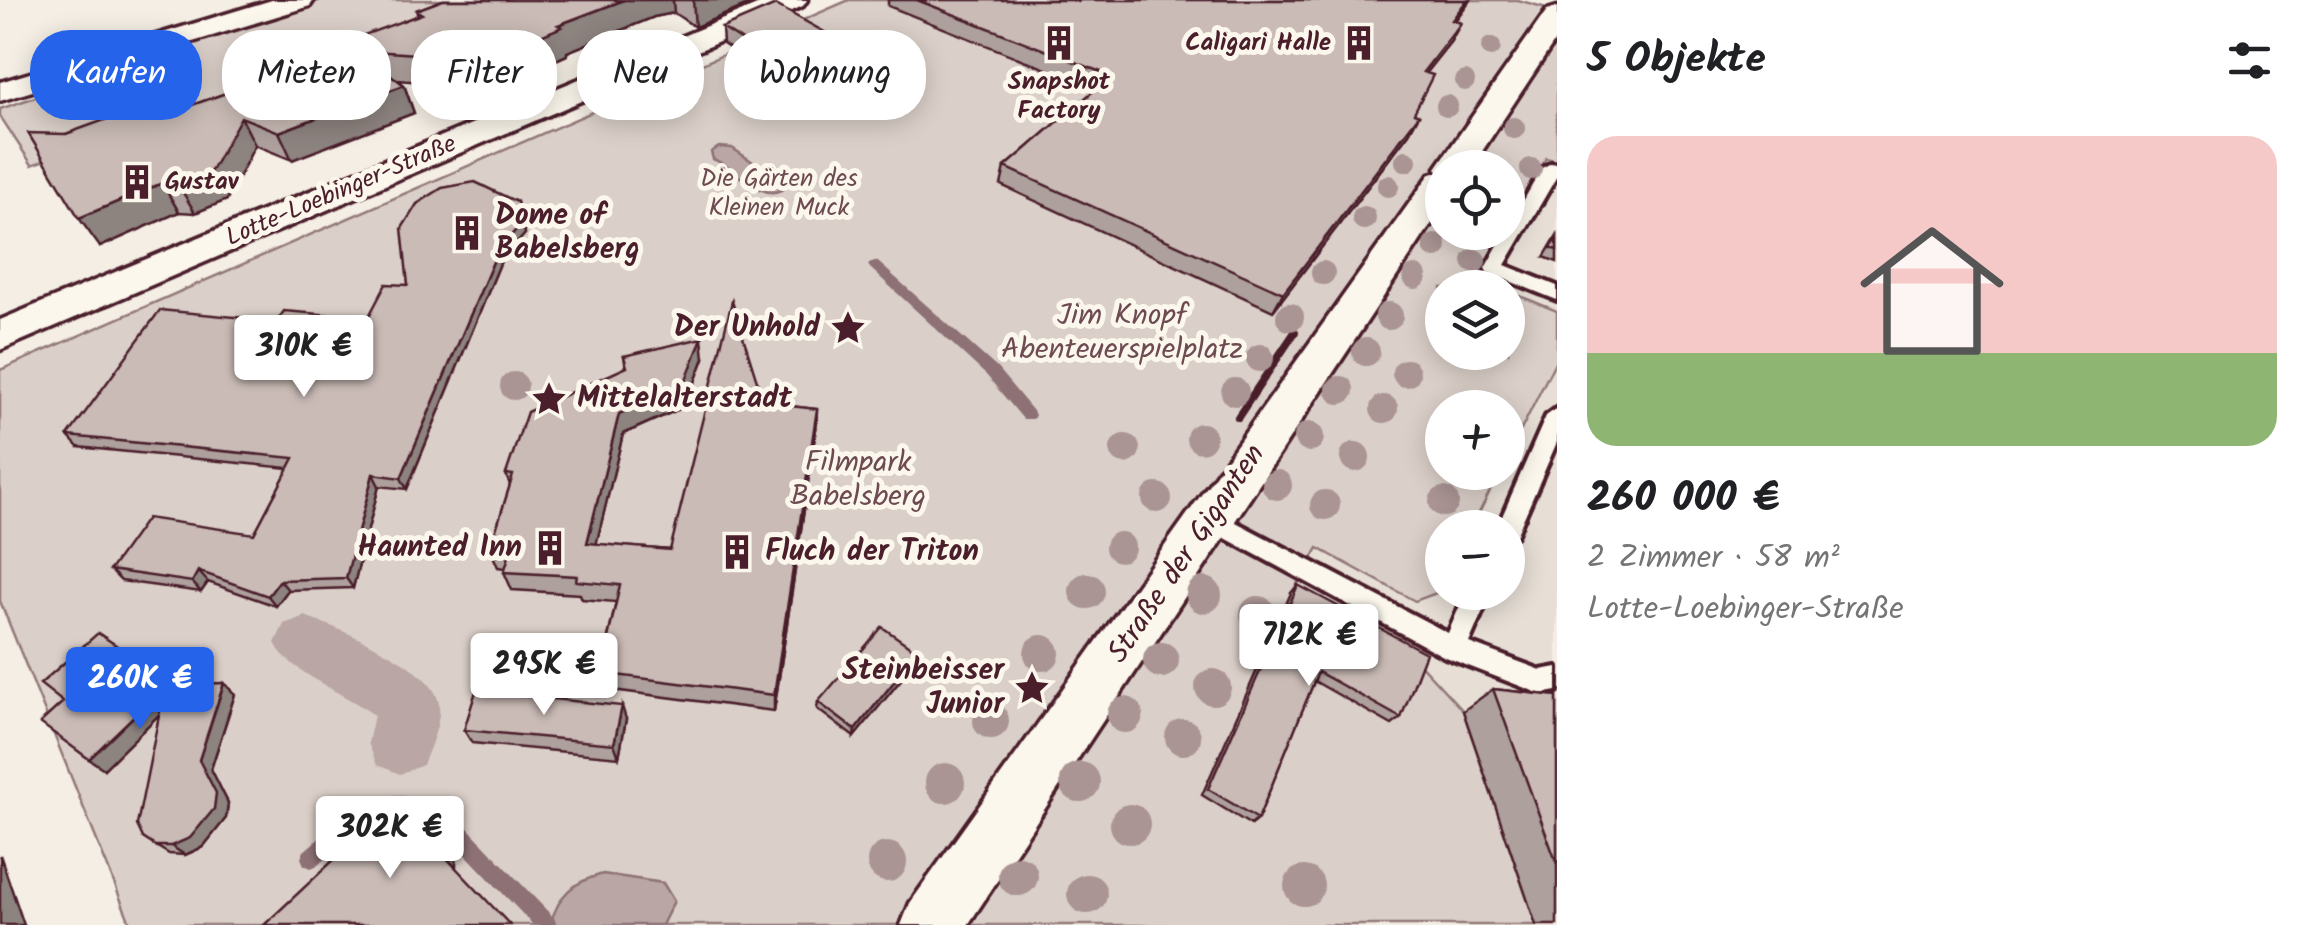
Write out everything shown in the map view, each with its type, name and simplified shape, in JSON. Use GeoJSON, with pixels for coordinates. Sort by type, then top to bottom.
{"type":"FeatureCollection","features":[{"type":"Feature","properties":{"kind":"street"},"geometry":{"type":"LineString","coordinates":[[0,92],[300,0]]}},
{"type":"Feature","properties":{"kind":"street","name":"Lotte-Loebinger-Straße"},"geometry":{"type":"LineString","coordinates":[[0,336],[793,0]]}},
{"type":"Feature","properties":{"kind":"street"},"geometry":{"type":"LineString","coordinates":[[1465,150],[1557,16]]}},
{"type":"Feature","properties":{"kind":"street","name":"Straße der Giganten"},"geometry":{"type":"LineString","coordinates":[[932,925],[1425,207]]}},
{"type":"Feature","properties":{"kind":"lane"},"geometry":{"type":"LineString","coordinates":[[1557,171],[1551,168],[1494,268],[1557,293]]}},
{"type":"Feature","properties":{"kind":"lane"},"geometry":{"type":"LineString","coordinates":[[1516,510],[1557,416]]}},
{"type":"Feature","properties":{"kind":"lane"},"geometry":{"type":"LineString","coordinates":[[1211,519],[1454,649],[1541,682],[1557,679]]}},
{"type":"Feature","properties":{"kind":"lane"},"geometry":{"type":"LineString","coordinates":[[1454,649],[1471,610]]}},
{"type":"Feature","properties":{"kind":"shaded area"},"geometry":{"type":"Polygon","coordinates":[[[1557,140],[1557,925],[1536,925],[1463,711],[1291,593],[1431,370],[1525,370],[1525,270],[1482,270],[1493,250],[1525,250],[1525,195],[1557,140]]]}},
{"type":"Feature","properties":{"kind":"shaded area"},"geometry":{"type":"Polygon","coordinates":[[[719,147],[732,148],[780,180],[783,189],[774,192],[757,188],[713,159],[711,152],[719,147]]]}},
{"type":"Feature","properties":{"kind":"shaded area"},"geometry":{"type":"Polygon","coordinates":[[[603,874],[663,883],[674,901],[662,925],[550,925],[568,891],[603,874]]]}},
{"type":"Feature","properties":{"kind":"green space"},"geometry":{"type":"Polygon","coordinates":[[[321,0],[491,0],[391,36],[391,30],[233,30],[321,0]]]}},
{"type":"Feature","properties":{"kind":"green space","name":"Filmpark Babelsberg"},"geometry":{"type":"Polygon","coordinates":[[[849,0],[1518,0],[1557,11],[1557,161],[1546,158],[1525,196],[1525,150],[1425,150],[1425,250],[1494,250],[1482,270],[1425,270],[1425,370],[1525,370],[1525,298],[1557,311],[1557,358],[1525,422],[1525,390],[1425,390],[1425,490],[1490,490],[1480,510],[1425,510],[1425,597],[1415,601],[1318,548],[1292,593],[1417,661],[1463,711],[1536,925],[131,925],[0,601],[0,370],[577,119],[704,120],[704,63],[724,54],[724,120],[926,120],[926,30],[780,30],[849,0]]]}},
{"type":"Feature","properties":{"kind":"green space"},"geometry":{"type":"Polygon","coordinates":[[[222,34],[222,97],[202,104],[202,40],[222,34]]]}},
{"type":"Feature","properties":{"kind":"green space"},"geometry":{"type":"Polygon","coordinates":[[[30,99],[30,120],[157,120],[32,165],[0,116],[0,109],[30,99]]]}},
{"type":"Feature","properties":{"kind":"building"},"geometry":{"type":"Polygon","coordinates":[[[443,0],[624,0],[558,25],[562,27],[555,30],[411,30],[411,54],[391,52],[391,30],[378,30],[422,14],[416,10],[443,0]]]}},
{"type":"Feature","properties":{"kind":"building"},"geometry":{"type":"Polygon","coordinates":[[[917,0],[1467,0],[1452,20],[1461,23],[1423,72],[1433,75],[1414,113],[1419,115],[1283,293],[1005,167],[1111,76],[917,0]]]}},
{"type":"Feature","properties":{"kind":"building"},"geometry":{"type":"Polygon","coordinates":[[[776,5],[821,30],[725,30],[722,28],[776,5]]]}},
{"type":"Feature","properties":{"kind":"building"},"geometry":{"type":"Polygon","coordinates":[[[391,75],[404,85],[391,90],[391,75]]]}},
{"type":"Feature","properties":{"kind":"building"},"geometry":{"type":"Polygon","coordinates":[[[222,94],[222,120],[239,120],[211,171],[178,184],[162,183],[79,218],[28,133],[66,134],[105,120],[202,120],[202,102],[222,94]]]}},
{"type":"Feature","properties":{"kind":"building"},"geometry":{"type":"Polygon","coordinates":[[[249,120],[311,120],[279,132],[249,120]]]}},
{"type":"Feature","properties":{"kind":"building"},"geometry":{"type":"Polygon","coordinates":[[[475,182],[517,202],[522,223],[498,250],[401,478],[373,474],[346,578],[280,580],[268,596],[198,571],[192,582],[110,570],[147,518],[254,534],[294,458],[68,436],[160,310],[277,321],[284,311],[368,318],[386,284],[408,285],[402,228],[417,204],[442,188],[475,182]]]}},
{"type":"Feature","properties":{"kind":"building"},"geometry":{"type":"Polygon","coordinates":[[[732,301],[764,403],[817,409],[774,695],[600,673],[620,585],[576,581],[577,576],[504,572],[511,550],[490,549],[513,475],[506,474],[527,412],[627,367],[624,356],[702,338],[684,385],[619,414],[587,543],[670,550],[732,301]]]}},
{"type":"Feature","properties":{"kind":"building"},"geometry":{"type":"Polygon","coordinates":[[[1298,585],[1426,653],[1401,718],[1318,672],[1258,819],[1208,789],[1298,585]]]}},
{"type":"Feature","properties":{"kind":"building"},"geometry":{"type":"Polygon","coordinates":[[[882,627],[918,652],[855,730],[818,702],[882,627]]]}},
{"type":"Feature","properties":{"kind":"building"},"geometry":{"type":"Polygon","coordinates":[[[98,633],[169,681],[165,685],[224,683],[199,760],[216,793],[214,809],[190,838],[171,846],[155,846],[143,838],[137,825],[165,686],[89,759],[40,723],[63,702],[40,684],[98,633]]]}},
{"type":"Feature","properties":{"kind":"building"},"geometry":{"type":"Polygon","coordinates":[[[1493,689],[1557,696],[1557,864],[1493,689]]]}},
{"type":"Feature","properties":{"kind":"building"},"geometry":{"type":"Polygon","coordinates":[[[476,691],[622,706],[614,744],[464,730],[476,691]]]}},
{"type":"Feature","properties":{"kind":"building"},"geometry":{"type":"Polygon","coordinates":[[[399,806],[421,810],[430,818],[440,838],[440,851],[510,925],[264,925],[338,856],[361,821],[399,806]]]}},
{"type":"Feature","properties":{"kind":"waterway"},"geometry":{"type":"LineString","coordinates":[[874,265],[992,372],[1028,415]]}},
{"type":"Feature","properties":{"kind":"waterway"},"geometry":{"type":"LineString","coordinates":[[305,643],[363,671],[408,703],[400,743]]}},
{"type":"Feature","properties":{"kind":"waterway"},"geometry":{"type":"LineString","coordinates":[[311,858],[361,816],[395,805],[437,810],[547,925]]}},
{"type":"Feature","properties":{"kind":"railway"},"geometry":{"type":"LineString","coordinates":[[1238,417],[1295,332]]}},
{"type":"Feature","properties":{"kind":"place","name":"Snapshot Factory"},"geometry":{"type":"Point","coordinates":[1059,43]}},
{"type":"Feature","properties":{"kind":"place","name":"Caligari Halle"},"geometry":{"type":"Point","coordinates":[1359,43]}},
{"type":"Feature","properties":{"kind":"place","name":"Gustav"},"geometry":{"type":"Point","coordinates":[137,182]}},
{"type":"Feature","properties":{"kind":"place","name":"Dome of Babelsberg"},"geometry":{"type":"Point","coordinates":[467,233]}},
{"type":"Feature","properties":{"kind":"place","name":"Der Unhold"},"geometry":{"type":"Point","coordinates":[848,328]}},
{"type":"Feature","properties":{"kind":"place","name":"Mittelalterstadt"},"geometry":{"type":"Point","coordinates":[549,399]}},
{"type":"Feature","properties":{"kind":"place","name":"Haunted Inn"},"geometry":{"type":"Point","coordinates":[550,548]}},
{"type":"Feature","properties":{"kind":"place","name":"Fluch der Triton"},"geometry":{"type":"Point","coordinates":[737,552]}},
{"type":"Feature","properties":{"kind":"place","name":"Steinbeisser Junior"},"geometry":{"type":"Point","coordinates":[1032,688]}},
{"type":"Feature","properties":{"kind":"park label","name":"Die Gärten des Kleinen Muck"},"geometry":{"type":"Point","coordinates":[779,194]}},
{"type":"Feature","properties":{"kind":"park label","name":"Jim Knopf Abenteuerspielplatz"},"geometry":{"type":"Point","coordinates":[1122,333]}}]}
